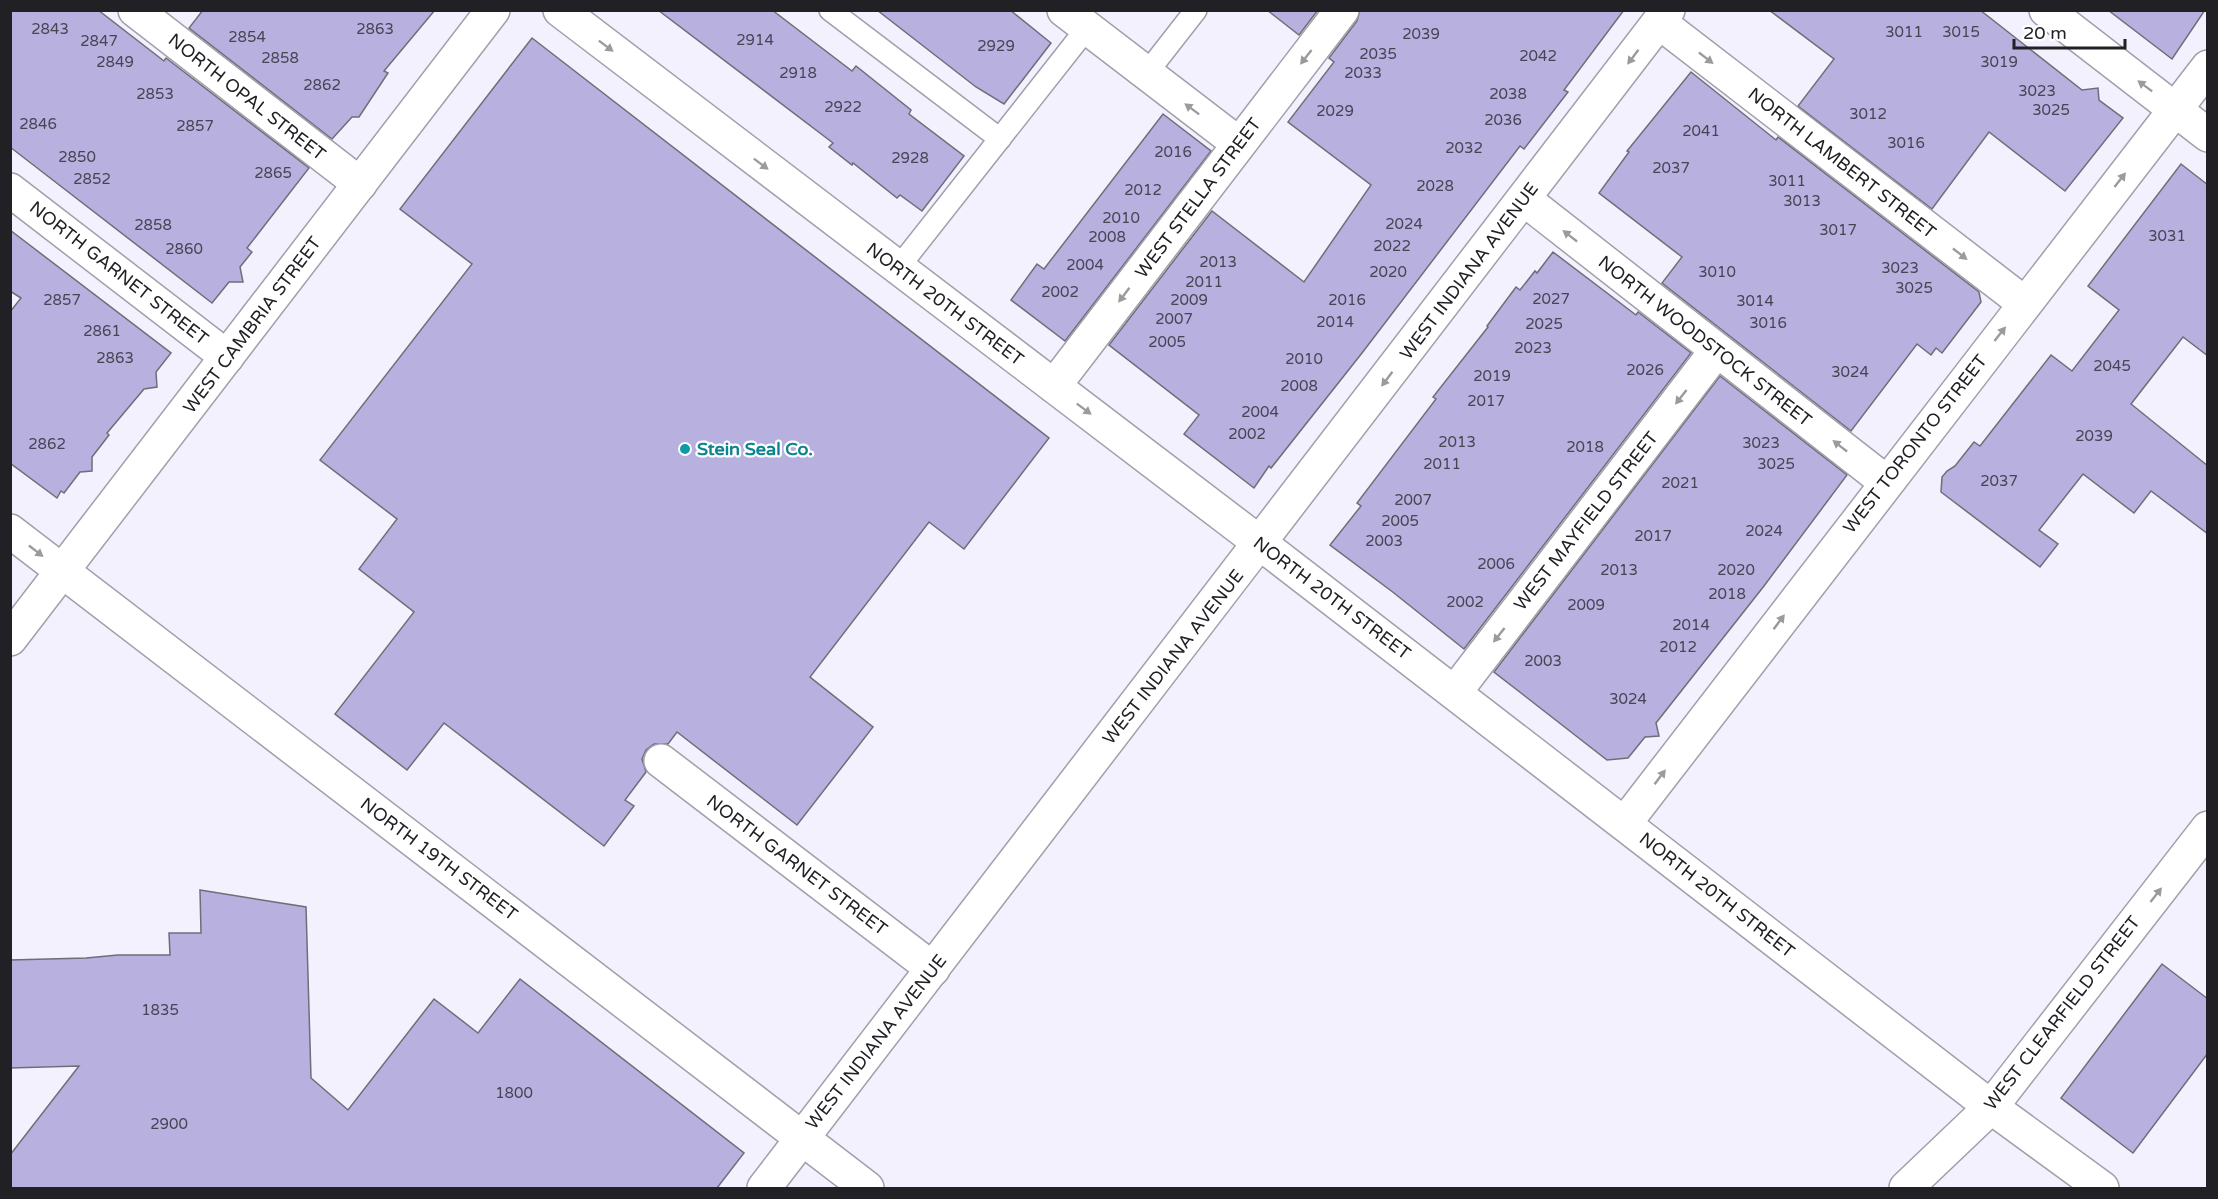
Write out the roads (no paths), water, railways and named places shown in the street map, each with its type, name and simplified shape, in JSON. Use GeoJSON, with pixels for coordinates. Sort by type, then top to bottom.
{"type":"FeatureCollection","features":[{"type":"Feature","properties":{"kind":"street","name":"NORTH OPAL STREET"},"geometry":{"type":"LineString","coordinates":[[135,10],[360,184]]}},
{"type":"Feature","properties":{"kind":"street","name":"WEST CAMBRIA STREET"},"geometry":{"type":"LineString","coordinates":[[10,639],[493,10]]}},
{"type":"Feature","properties":{"kind":"street","name":"NORTH 20TH STREET"},"geometry":{"type":"LineString","coordinates":[[560,10],[1455,692],[1990,1107],[2102,1188]]}},
{"type":"Feature","properties":{"kind":"street","name":"WEST STELLA STREET"},"geometry":{"type":"LineString","coordinates":[[1054,386],[1342,10]]}},
{"type":"Feature","properties":{"kind":"street"},"geometry":{"type":"LineString","coordinates":[[2046,10],[2208,135]]}},
{"type":"Feature","properties":{"kind":"street","name":"WEST INDIANA AVENUE"},"geometry":{"type":"LineString","coordinates":[[764,1188],[1664,16]]}},
{"type":"Feature","properties":{"kind":"street","name":"NORTH LAMBERT STREET"},"geometry":{"type":"LineString","coordinates":[[1664,16],[2024,303]]}},
{"type":"Feature","properties":{"kind":"street"},"geometry":{"type":"LineString","coordinates":[[1075,19],[1239,144]]}},
{"type":"Feature","properties":{"kind":"street","name":"WEST TORONTO STREET"},"geometry":{"type":"LineString","coordinates":[[1625,823],[2208,67]]}},
{"type":"Feature","properties":{"kind":"street","name":"NORTH GARNET STREET"},"geometry":{"type":"LineString","coordinates":[[10,190],[227,357]]}},
{"type":"Feature","properties":{"kind":"street","name":"NORTH WOODSTOCK STREET"},"geometry":{"type":"LineString","coordinates":[[1524,199],[1886,482]]}},
{"type":"Feature","properties":{"kind":"street","name":"WEST MAYFIELD STREET"},"geometry":{"type":"LineString","coordinates":[[1455,692],[1717,350]]}},
{"type":"Feature","properties":{"kind":"street","name":"NORTH 19TH STREET"},"geometry":{"type":"LineString","coordinates":[[10,531],[867,1188]]}},
{"type":"Feature","properties":{"kind":"street","name":"NORTH GARNET STREET"},"geometry":{"type":"LineString","coordinates":[[661,761],[933,969]]}},
{"type":"Feature","properties":{"kind":"street","name":"WEST CLEARFIELD STREET"},"geometry":{"type":"LineString","coordinates":[[1906,1188],[1990,1107],[2208,828]]}},
{"type":"Feature","properties":{"kind":"lane"},"geometry":{"type":"LineString","coordinates":[[830,10],[1000,139]]}},
{"type":"Feature","properties":{"kind":"lane"},"geometry":{"type":"LineString","coordinates":[[1146,74],[1196,10]]}},
{"type":"Feature","properties":{"kind":"lane"},"geometry":{"type":"LineString","coordinates":[[898,268],[1000,139],[1075,19]]}},
{"type":"Feature","properties":{"kind":"place","name":"Stein Seal Co."},"geometry":{"type":"Point","coordinates":[685,449]}}]}
